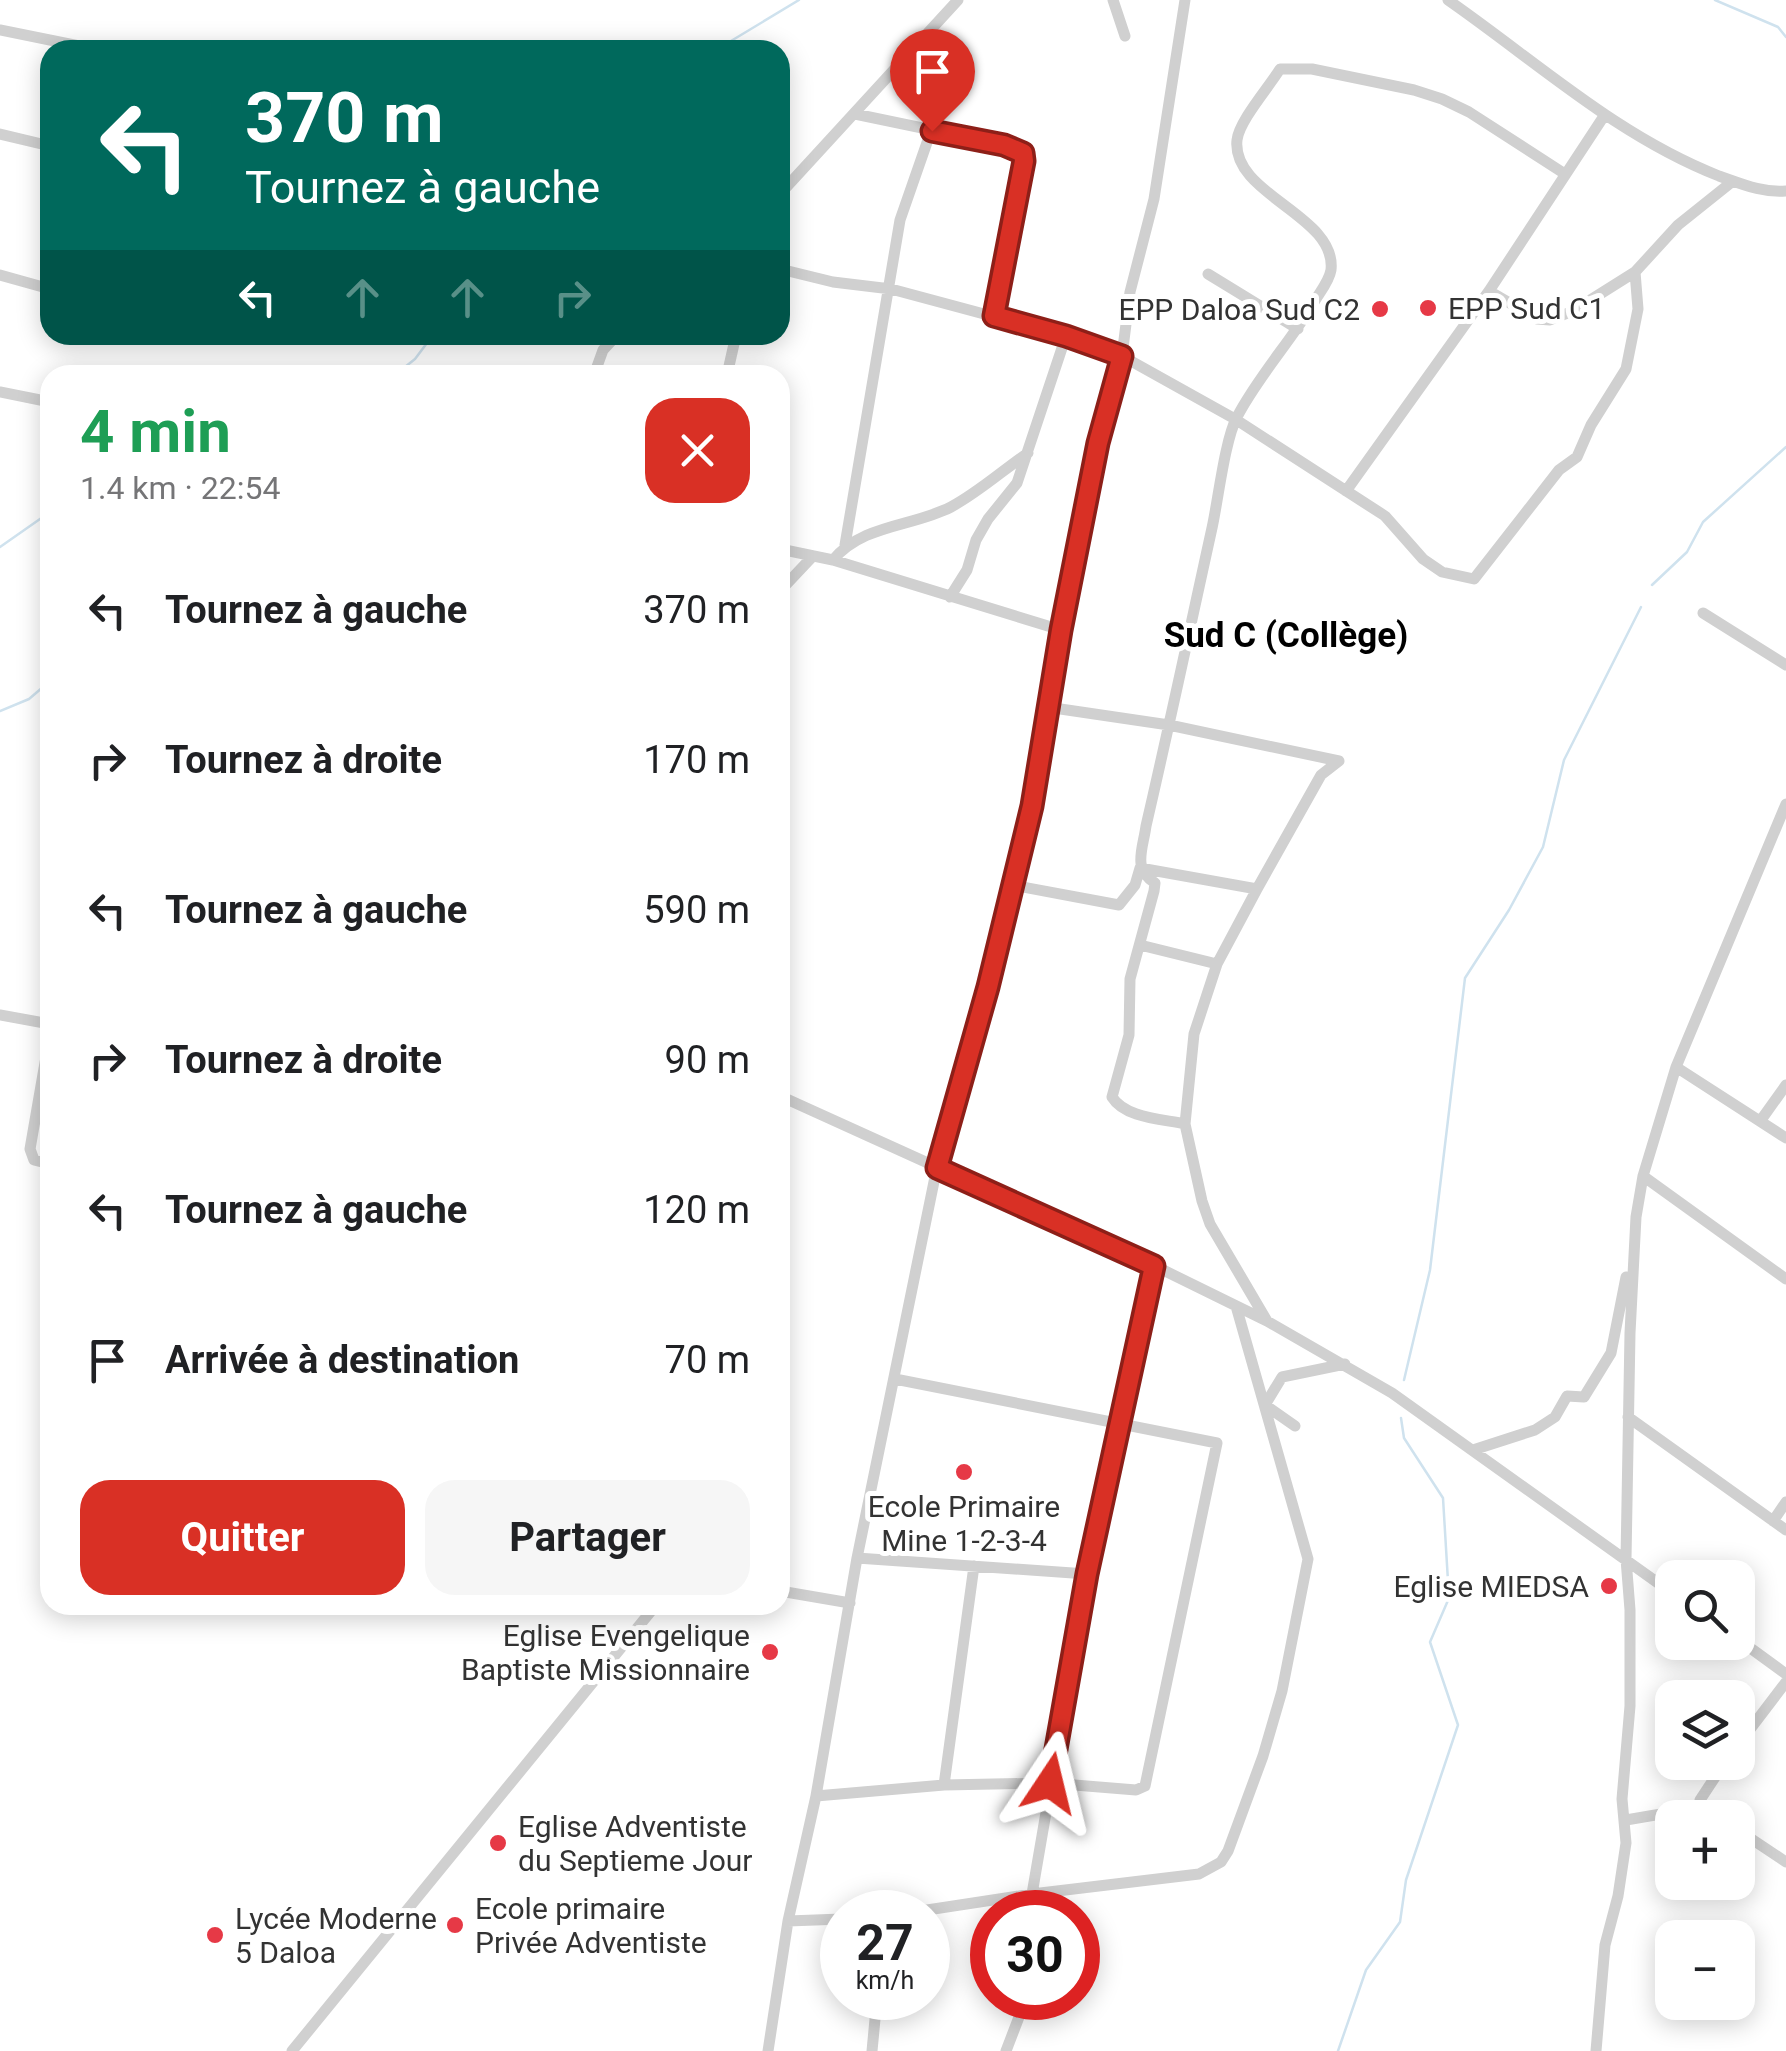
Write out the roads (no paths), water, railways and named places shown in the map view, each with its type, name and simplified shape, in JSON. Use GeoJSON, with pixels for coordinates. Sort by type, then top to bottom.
{"type":"FeatureCollection","features":[{"type":"Feature","properties":{"kind":"street"},"geometry":{"type":"LineString","coordinates":[[790,183],[958,0]]}},
{"type":"Feature","properties":{"kind":"street"},"geometry":{"type":"LineString","coordinates":[[1114,0],[1125,36]]}},
{"type":"Feature","properties":{"kind":"street"},"geometry":{"type":"LineString","coordinates":[[768,2051],[788,1921],[816,1796],[858,1558],[937,1168],[1032,806],[1047,706],[1098,443],[1122,356],[1130,292],[1157,182],[1184,0]]}},
{"type":"Feature","properties":{"kind":"street"},"geometry":{"type":"LineString","coordinates":[[1448,0],[1604,116],[1688,163],[1758,190],[1786,191]]}},
{"type":"Feature","properties":{"kind":"street"},"geometry":{"type":"LineString","coordinates":[[0,30],[50,40]]}},
{"type":"Feature","properties":{"kind":"street"},"geometry":{"type":"LineString","coordinates":[[1012,885],[1119,905],[1135,886],[1235,419],[1330,277],[1330,258],[1324,242],[1259,185],[1238,156],[1236,142],[1240,130],[1280,70],[1312,70],[1442,99],[1565,174]]}},
{"type":"Feature","properties":{"kind":"street"},"geometry":{"type":"LineString","coordinates":[[855,114],[1004,145],[1023,153],[994,316]]}},
{"type":"Feature","properties":{"kind":"street"},"geometry":{"type":"LineString","coordinates":[[1346,490],[1489,290],[1604,116]]}},
{"type":"Feature","properties":{"kind":"street"},"geometry":{"type":"LineString","coordinates":[[846,544],[867,403],[905,200],[932,131]]}},
{"type":"Feature","properties":{"kind":"street"},"geometry":{"type":"LineString","coordinates":[[0,134],[40,144]]}},
{"type":"Feature","properties":{"kind":"street"},"geometry":{"type":"LineString","coordinates":[[1489,290],[1538,319],[1550,320],[1574,310],[1635,272],[1678,225],[1734,181]]}},
{"type":"Feature","properties":{"kind":"street"},"geometry":{"type":"LineString","coordinates":[[790,271],[890,289],[1066,336],[1122,356],[1235,419],[1385,516],[1442,572],[1474,580],[1559,470],[1576,458],[1590,425],[1626,369],[1638,310],[1635,272]]}},
{"type":"Feature","properties":{"kind":"street"},"geometry":{"type":"LineString","coordinates":[[1208,274],[1298,329]]}},
{"type":"Feature","properties":{"kind":"street"},"geometry":{"type":"LineString","coordinates":[[0,276],[40,286]]}},
{"type":"Feature","properties":{"kind":"street"},"geometry":{"type":"LineString","coordinates":[[950,596],[967,570],[976,540],[1017,483],[1066,336]]}},
{"type":"Feature","properties":{"kind":"street"},"geometry":{"type":"LineString","coordinates":[[0,392],[40,400]]}},
{"type":"Feature","properties":{"kind":"street"},"geometry":{"type":"LineString","coordinates":[[832,560],[846,544],[881,528],[922,519],[952,506],[1028,453]]}},
{"type":"Feature","properties":{"kind":"street"},"geometry":{"type":"LineString","coordinates":[[790,551],[832,560],[1061,630]]}},
{"type":"Feature","properties":{"kind":"street"},"geometry":{"type":"LineString","coordinates":[[790,580],[813,556]]}},
{"type":"Feature","properties":{"kind":"street"},"geometry":{"type":"LineString","coordinates":[[1703,613],[1786,664]]}},
{"type":"Feature","properties":{"kind":"street"},"geometry":{"type":"LineString","coordinates":[[1047,706],[1169,725],[1340,761],[1321,775],[1257,889],[1217,964],[1194,1034],[1185,1124],[1210,1224],[1267,1321]]}},
{"type":"Feature","properties":{"kind":"street"},"geometry":{"type":"LineString","coordinates":[[1473,1450],[1526,1435],[1550,1421],[1569,1395],[1584,1398],[1611,1352],[1643,1176],[1676,1066],[1786,804]]}},
{"type":"Feature","properties":{"kind":"street"},"geometry":{"type":"LineString","coordinates":[[1140,868],[1257,889]]}},
{"type":"Feature","properties":{"kind":"street"},"geometry":{"type":"LineString","coordinates":[[1140,868],[1143,876],[1154,883],[1130,979],[1129,1035],[1112,1097],[1120,1107],[1134,1113],[1185,1124]]}},
{"type":"Feature","properties":{"kind":"street"},"geometry":{"type":"LineString","coordinates":[[1140,945],[1217,964]]}},
{"type":"Feature","properties":{"kind":"street"},"geometry":{"type":"LineString","coordinates":[[0,1015],[40,1022]]}},
{"type":"Feature","properties":{"kind":"street"},"geometry":{"type":"LineString","coordinates":[[1676,1066],[1786,1138]]}},
{"type":"Feature","properties":{"kind":"street"},"geometry":{"type":"LineString","coordinates":[[1762,1120],[1786,1085]]}},
{"type":"Feature","properties":{"kind":"street"},"geometry":{"type":"LineString","coordinates":[[40,1092],[30,1149],[34,1160],[40,1162]]}},
{"type":"Feature","properties":{"kind":"street"},"geometry":{"type":"LineString","coordinates":[[790,1101],[1154,1266],[1345,1364],[1655,1580]]}},
{"type":"Feature","properties":{"kind":"street"},"geometry":{"type":"LineString","coordinates":[[1643,1176],[1786,1278]]}},
{"type":"Feature","properties":{"kind":"street"},"geometry":{"type":"LineString","coordinates":[[1596,2051],[1605,1946],[1621,1883],[1626,1820],[1622,1782],[1630,1706],[1628,1417],[1636,1228]]}},
{"type":"Feature","properties":{"kind":"street"},"geometry":{"type":"LineString","coordinates":[[1033,1890],[1087,1574],[1154,1266]]}},
{"type":"Feature","properties":{"kind":"street"},"geometry":{"type":"LineString","coordinates":[[1065,1890],[1210,1870],[1228,1851],[1282,1691],[1308,1559],[1236,1306]]}},
{"type":"Feature","properties":{"kind":"street"},"geometry":{"type":"LineString","coordinates":[[1295,1426],[1264,1405],[1282,1377],[1345,1364]]}},
{"type":"Feature","properties":{"kind":"street"},"geometry":{"type":"LineString","coordinates":[[816,1796],[944,1784],[1050,1783],[1136,1790],[1145,1786],[1217,1443],[894,1379]]}},
{"type":"Feature","properties":{"kind":"street"},"geometry":{"type":"LineString","coordinates":[[1628,1417],[1786,1530]]}},
{"type":"Feature","properties":{"kind":"street"},"geometry":{"type":"LineString","coordinates":[[1773,1521],[1786,1502]]}},
{"type":"Feature","properties":{"kind":"street"},"geometry":{"type":"LineString","coordinates":[[858,1558],[1087,1574]]}},
{"type":"Feature","properties":{"kind":"street"},"geometry":{"type":"LineString","coordinates":[[944,1784],[974,1566]]}},
{"type":"Feature","properties":{"kind":"street"},"geometry":{"type":"LineString","coordinates":[[790,1594],[850,1603]]}},
{"type":"Feature","properties":{"kind":"street"},"geometry":{"type":"LineString","coordinates":[[292,2051],[648,1615]]}},
{"type":"Feature","properties":{"kind":"street"},"geometry":{"type":"LineString","coordinates":[[1755,1651],[1786,1674]]}},
{"type":"Feature","properties":{"kind":"street"},"geometry":{"type":"LineString","coordinates":[[1755,1723],[1786,1682]]}},
{"type":"Feature","properties":{"kind":"street"},"geometry":{"type":"LineString","coordinates":[[1626,1820],[1655,1815]]}},
{"type":"Feature","properties":{"kind":"street"},"geometry":{"type":"LineString","coordinates":[[1755,1841],[1786,1862]]}},
{"type":"Feature","properties":{"kind":"street"},"geometry":{"type":"LineString","coordinates":[[788,1921],[820,1920]]}},
{"type":"Feature","properties":{"kind":"street"},"geometry":{"type":"LineString","coordinates":[[872,2051],[875,2020]]}},
{"type":"Feature","properties":{"kind":"street"},"geometry":{"type":"LineString","coordinates":[[1006,2051],[1018,2020]]}},
{"type":"Feature","properties":{"kind":"waterway"},"geometry":{"type":"LineString","coordinates":[[733,40],[799,0]]}},
{"type":"Feature","properties":{"kind":"waterway"},"geometry":{"type":"LineString","coordinates":[[1715,0],[1778,27],[1786,37]]}},
{"type":"Feature","properties":{"kind":"waterway"},"geometry":{"type":"LineString","coordinates":[[408,365],[426,345]]}},
{"type":"Feature","properties":{"kind":"waterway"},"geometry":{"type":"LineString","coordinates":[[1652,585],[1687,552],[1703,522],[1786,447]]}},
{"type":"Feature","properties":{"kind":"waterway"},"geometry":{"type":"LineString","coordinates":[[0,547],[40,519]]}},
{"type":"Feature","properties":{"kind":"waterway"},"geometry":{"type":"LineString","coordinates":[[1404,1380],[1430,1270],[1465,978],[1509,910],[1543,847],[1564,760],[1641,607]]}},
{"type":"Feature","properties":{"kind":"waterway"},"geometry":{"type":"LineString","coordinates":[[0,711],[29,699],[40,690]]}},
{"type":"Feature","properties":{"kind":"waterway"},"geometry":{"type":"LineString","coordinates":[[1338,2051],[1366,1970],[1400,1922],[1406,1880],[1458,1725],[1430,1642],[1449,1598],[1443,1498],[1404,1438],[1401,1418]]}},
{"type":"Feature","properties":{"kind":"place","name":"EPP Sud C1"},"geometry":{"type":"Point","coordinates":[1428,308]}},
{"type":"Feature","properties":{"kind":"place","name":"EPP Daloa Sud C2"},"geometry":{"type":"Point","coordinates":[1380,309]}},
{"type":"Feature","properties":{"kind":"place","name":"Ecole Primaire Mine 1-2-3-4"},"geometry":{"type":"Point","coordinates":[964,1472]}},
{"type":"Feature","properties":{"kind":"place","name":"Eglise MIEDSA"},"geometry":{"type":"Point","coordinates":[1609,1586]}},
{"type":"Feature","properties":{"kind":"place","name":"Eglise Evengelique Baptiste Missionnaire"},"geometry":{"type":"Point","coordinates":[770,1652]}},
{"type":"Feature","properties":{"kind":"place","name":"Eglise Adventiste du Septieme Jour"},"geometry":{"type":"Point","coordinates":[498,1843]}},
{"type":"Feature","properties":{"kind":"place","name":"Ecole primaire Privée Adventiste"},"geometry":{"type":"Point","coordinates":[455,1925]}},
{"type":"Feature","properties":{"kind":"place","name":"Lycée Moderne 5 Daloa"},"geometry":{"type":"Point","coordinates":[215,1935]}},
{"type":"Feature","properties":{"kind":"district","name":"Sud C (Collège)"},"geometry":{"type":"Point","coordinates":[1286,635]}}]}
